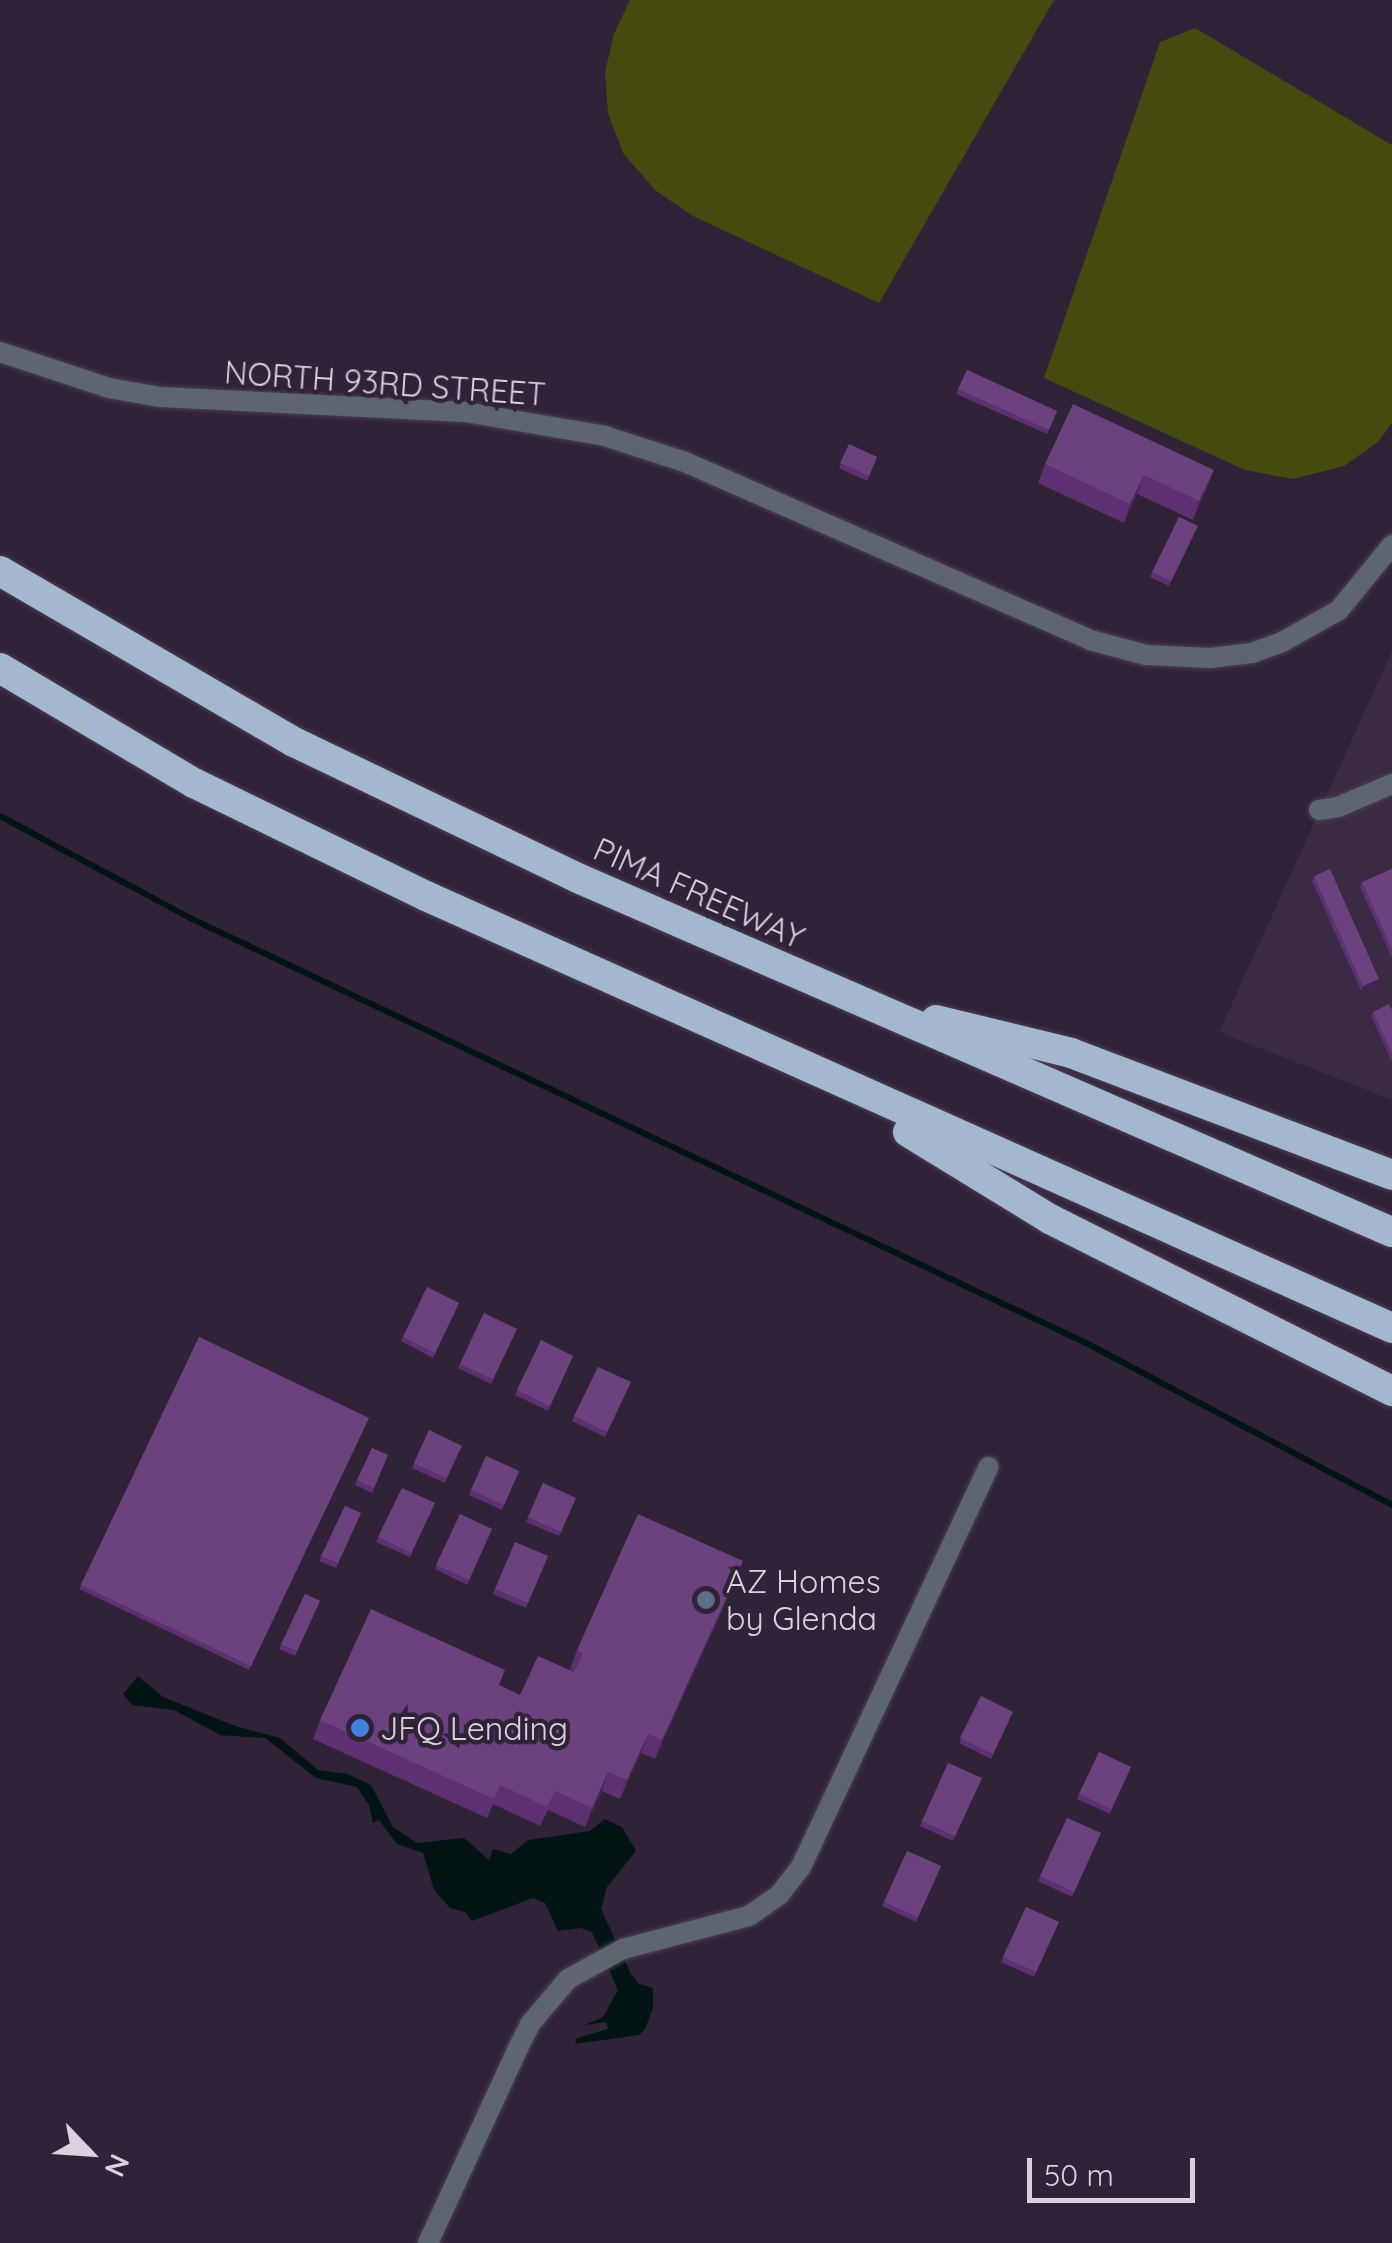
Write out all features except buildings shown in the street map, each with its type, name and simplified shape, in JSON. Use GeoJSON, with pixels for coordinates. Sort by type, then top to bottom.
{"type":"FeatureCollection","features":[{"type":"Feature","properties":{"kind":"highway","name":"PIMA FREEWAY"},"geometry":{"type":"LineString","coordinates":[[0,571],[294,742],[580,880],[1392,1232]]}},
{"type":"Feature","properties":{"kind":"highway"},"geometry":{"type":"LineString","coordinates":[[0,668],[194,783],[426,896],[1392,1328]]}},
{"type":"Feature","properties":{"kind":"highway"},"geometry":{"type":"LineString","coordinates":[[832,990],[1071,1052],[1392,1175]]}},
{"type":"Feature","properties":{"kind":"highway"},"geometry":{"type":"LineString","coordinates":[[808,1070],[1050,1220],[1392,1390]]}},
{"type":"Feature","properties":{"kind":"street","name":"NORTH 93RD STREET"},"geometry":{"type":"LineString","coordinates":[[0,352],[95,384],[160,397],[465,412],[605,436],[685,462],[1090,640],[1176,658],[1252,652],[1316,627],[1339,610],[1392,546]]}},
{"type":"Feature","properties":{"kind":"street"},"geometry":{"type":"LineString","coordinates":[[1319,810],[1338,807],[1392,784]]}},
{"type":"Feature","properties":{"kind":"street"},"geometry":{"type":"LineString","coordinates":[[428,2243],[530,2024],[568,1979],[636,1944],[750,1916],[778,1895],[802,1868],[988,1467]]}},
{"type":"Feature","properties":{"kind":"shaded area"},"geometry":{"type":"Polygon","coordinates":[[[1392,651],[1392,1100],[1219,1032],[1392,651]]]}},
{"type":"Feature","properties":{"kind":"shaded area"},"geometry":{"type":"Polygon","coordinates":[[[138,1676],[163,1697],[235,1726],[280,1738],[318,1770],[348,1774],[371,1785],[393,1827],[417,1843],[464,1838],[489,1860],[493,1849],[511,1854],[528,1840],[590,1831],[605,1819],[622,1827],[636,1851],[607,1887],[601,1909],[631,1974],[639,1984],[653,1988],[653,2008],[645,2029],[639,2035],[575,2044],[577,2038],[608,2029],[606,2022],[585,2025],[603,2017],[618,1990],[592,1932],[581,1928],[558,1931],[545,1903],[533,1898],[472,1921],[465,1912],[450,1908],[434,1890],[423,1853],[397,1844],[379,1820],[373,1823],[369,1805],[357,1787],[316,1778],[265,1738],[220,1735],[174,1710],[132,1705],[123,1694],[138,1676]]]}},
{"type":"Feature","properties":{"kind":"green space"},"geometry":{"type":"Polygon","coordinates":[[[630,0],[1054,0],[879,303],[693,216],[655,190],[623,153],[608,113],[605,72],[614,34],[630,0]]]}},
{"type":"Feature","properties":{"kind":"green space"},"geometry":{"type":"Polygon","coordinates":[[[1195,28],[1392,145],[1392,423],[1379,441],[1344,466],[1293,479],[1245,470],[1044,378],[1160,42],[1195,28]]]}},
{"type":"Feature","properties":{"kind":"waterway"},"geometry":{"type":"LineString","coordinates":[[0,816],[190,918],[1088,1344],[1392,1505]]}},
{"type":"Feature","properties":{"kind":"place","name":"AZ Homes by Glenda"},"geometry":{"type":"Point","coordinates":[706,1600]}},
{"type":"Feature","properties":{"kind":"place","name":"JFQ Lending"},"geometry":{"type":"Point","coordinates":[360,1728]}}]}
